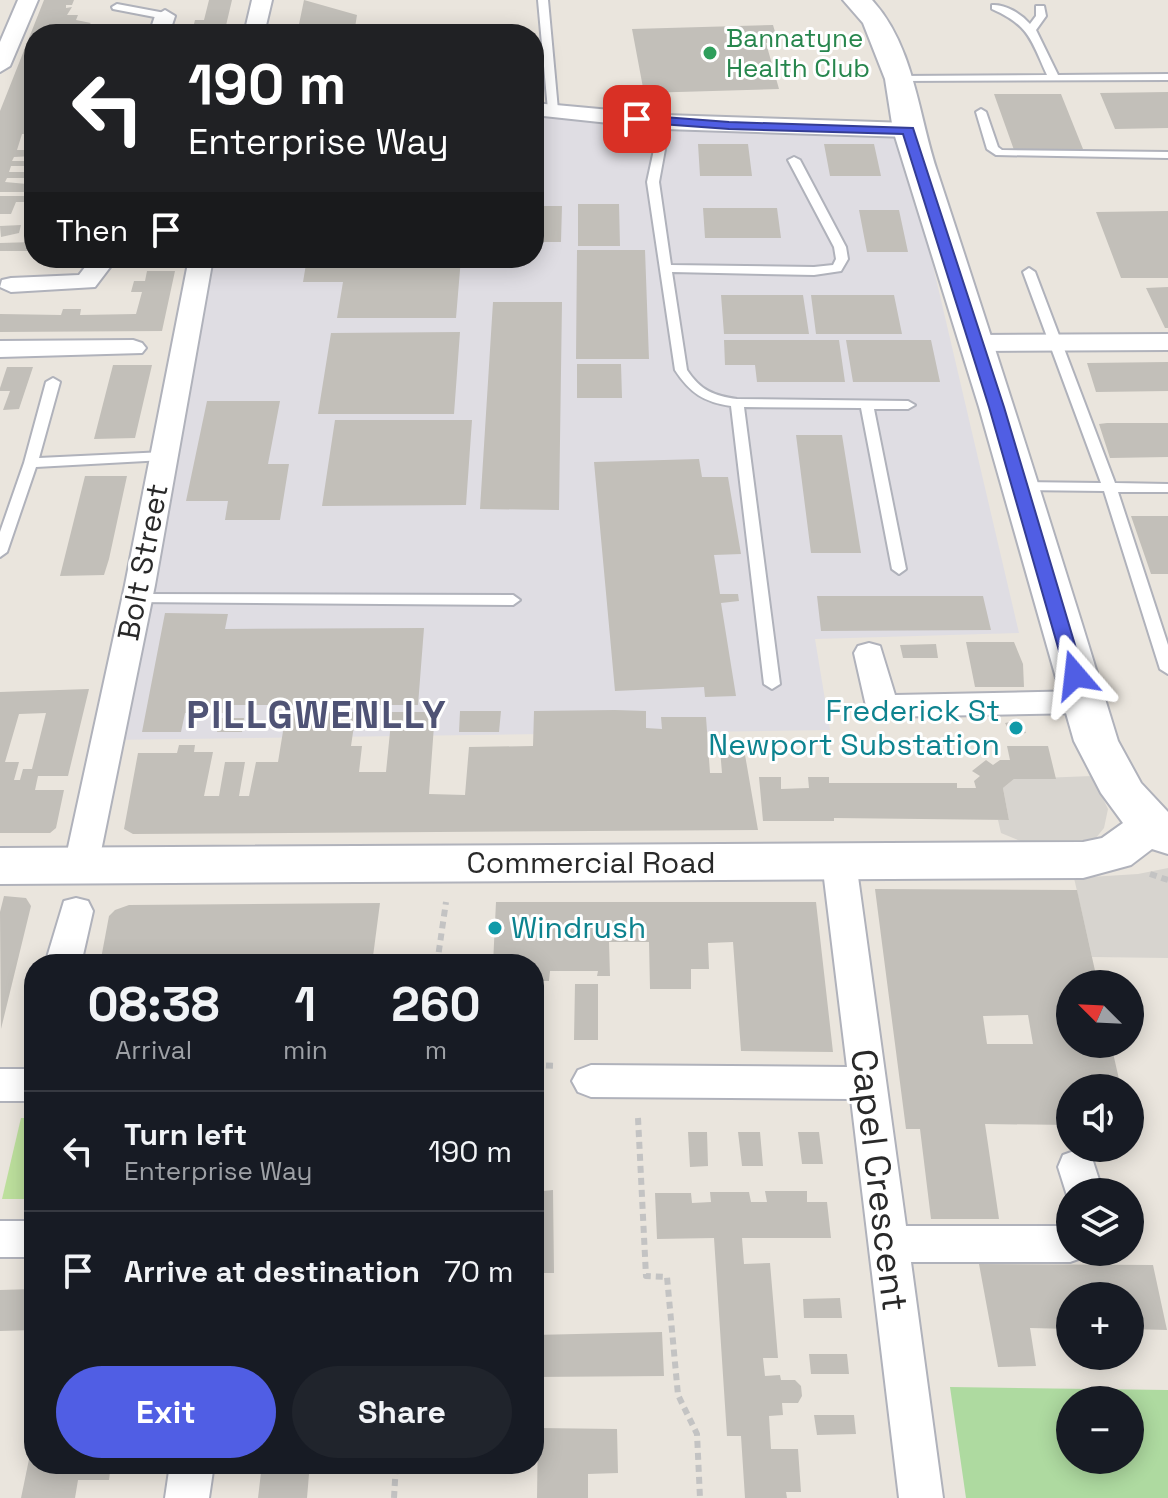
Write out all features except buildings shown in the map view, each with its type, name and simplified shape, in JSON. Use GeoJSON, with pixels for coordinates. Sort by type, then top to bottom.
{"type":"FeatureCollection","features":[{"type":"Feature","properties":{"kind":"street"},"geometry":{"type":"LineString","coordinates":[[0,66],[28,0]]}},
{"type":"Feature","properties":{"kind":"street"},"geometry":{"type":"LineString","coordinates":[[256,24],[262,0]]}},
{"type":"Feature","properties":{"kind":"street"},"geometry":{"type":"LineString","coordinates":[[857,0],[876,21],[899,79],[908,130],[976,343],[1083,702],[1113,778],[1159,831]]}},
{"type":"Feature","properties":{"kind":"street"},"geometry":{"type":"LineString","coordinates":[[544,109],[665,122],[908,130]]}},
{"type":"Feature","properties":{"kind":"street"},"geometry":{"type":"LineString","coordinates":[[11,285],[86,282],[97,268]]}},
{"type":"Feature","properties":{"kind":"street","name":"Bolt Street"},"geometry":{"type":"LineString","coordinates":[[81,866],[137,599],[199,268]]}},
{"type":"Feature","properties":{"kind":"street"},"geometry":{"type":"LineString","coordinates":[[976,343],[1168,342]]}},
{"type":"Feature","properties":{"kind":"street"},"geometry":{"type":"LineString","coordinates":[[0,349],[133,348]]}},
{"type":"Feature","properties":{"kind":"street"},"geometry":{"type":"LineString","coordinates":[[869,653],[882,706],[1083,702]]}},
{"type":"Feature","properties":{"kind":"street","name":"Commercial Road"},"geometry":{"type":"LineString","coordinates":[[0,866],[1083,860],[1115,853],[1159,831]]}},
{"type":"Feature","properties":{"kind":"street","name":"Capel Crescent"},"geometry":{"type":"LineString","coordinates":[[839,862],[921,1498]]}},
{"type":"Feature","properties":{"kind":"street"},"geometry":{"type":"LineString","coordinates":[[65,954],[76,911]]}},
{"type":"Feature","properties":{"kind":"street"},"geometry":{"type":"LineString","coordinates":[[591,1081],[867,1083]]}},
{"type":"Feature","properties":{"kind":"street"},"geometry":{"type":"LineString","coordinates":[[0,1085],[24,1085]]}},
{"type":"Feature","properties":{"kind":"street"},"geometry":{"type":"LineString","coordinates":[[0,1239],[24,1239]]}},
{"type":"Feature","properties":{"kind":"street"},"geometry":{"type":"LineString","coordinates":[[888,1244],[1056,1244]]}},
{"type":"Feature","properties":{"kind":"street"},"geometry":{"type":"LineString","coordinates":[[187,1498],[191,1474]]}},
{"type":"Feature","properties":{"kind":"lane"},"geometry":{"type":"LineString","coordinates":[[543,0],[543,24]]}},
{"type":"Feature","properties":{"kind":"lane"},"geometry":{"type":"LineString","coordinates":[[117,7],[160,24]]}},
{"type":"Feature","properties":{"kind":"lane"},"geometry":{"type":"LineString","coordinates":[[996,7],[1018,17],[1031,30],[1054,78]]}},
{"type":"Feature","properties":{"kind":"lane"},"geometry":{"type":"LineString","coordinates":[[1031,30],[1041,16],[1040,8]]}},
{"type":"Feature","properties":{"kind":"lane"},"geometry":{"type":"LineString","coordinates":[[899,79],[1168,77]]}},
{"type":"Feature","properties":{"kind":"lane"},"geometry":{"type":"LineString","coordinates":[[981,112],[993,149],[1000,153],[1168,155]]}},
{"type":"Feature","properties":{"kind":"lane"},"geometry":{"type":"LineString","coordinates":[[665,122],[653,182],[681,370],[693,390],[713,401],[737,403],[908,405]]}},
{"type":"Feature","properties":{"kind":"lane"},"geometry":{"type":"LineString","coordinates":[[664,268],[814,271],[837,268],[842,259],[840,247],[794,160]]}},
{"type":"Feature","properties":{"kind":"lane"},"geometry":{"type":"LineString","coordinates":[[1029,272],[1110,487],[1168,669]]}},
{"type":"Feature","properties":{"kind":"lane"},"geometry":{"type":"LineString","coordinates":[[0,552],[31,463],[53,382]]}},
{"type":"Feature","properties":{"kind":"lane"},"geometry":{"type":"LineString","coordinates":[[737,403],[772,684]]}},
{"type":"Feature","properties":{"kind":"lane"},"geometry":{"type":"LineString","coordinates":[[867,405],[899,569]]}},
{"type":"Feature","properties":{"kind":"lane"},"geometry":{"type":"LineString","coordinates":[[31,463],[164,456]]}},
{"type":"Feature","properties":{"kind":"lane"},"geometry":{"type":"LineString","coordinates":[[1019,486],[1168,488]]}},
{"type":"Feature","properties":{"kind":"lane"},"geometry":{"type":"LineString","coordinates":[[137,599],[513,600]]}},
{"type":"Feature","properties":{"kind":"path"},"geometry":{"type":"LineString","coordinates":[[438,954],[445,905]]}},
{"type":"Feature","properties":{"kind":"path"},"geometry":{"type":"LineString","coordinates":[[637,1082],[646,1276],[667,1277],[678,1395],[697,1434],[700,1498]]}},
{"type":"Feature","properties":{"kind":"path"},"geometry":{"type":"LineString","coordinates":[[394,1498],[395,1474]]}},
{"type":"Feature","properties":{"kind":"shaded area"},"geometry":{"type":"Polygon","coordinates":[[[544,117],[900,125],[1019,633],[815,639],[830,730],[108,740],[208,268],[544,268],[544,117]]]}},
{"type":"Feature","properties":{"kind":"shaded area"},"geometry":{"type":"Polygon","coordinates":[[[1092,776],[1108,809],[1104,828],[1091,844],[1030,845],[1001,833],[998,820],[1009,820],[1003,788],[1014,779],[1092,776]]]}},
{"type":"Feature","properties":{"kind":"shaded area"},"geometry":{"type":"Polygon","coordinates":[[[1168,868],[1168,958],[1092,957],[1074,878],[1138,874],[1168,868]]]}},
{"type":"Feature","properties":{"kind":"green space"},"geometry":{"type":"Polygon","coordinates":[[[21,1118],[24,1118],[24,1199],[2,1199],[21,1118]]]}},
{"type":"Feature","properties":{"kind":"green space"},"geometry":{"type":"Polygon","coordinates":[[[950,1387],[1056,1388],[1056,1474],[1144,1474],[1144,1390],[1168,1390],[1168,1498],[966,1498],[950,1387]]]}},
{"type":"Feature","properties":{"kind":"place","name":"Bannatyne Health Club"},"geometry":{"type":"Point","coordinates":[710,53]}},
{"type":"Feature","properties":{"kind":"place","name":"Frederick St Newport Substation"},"geometry":{"type":"Point","coordinates":[1016,728]}},
{"type":"Feature","properties":{"kind":"place","name":"Windrush"},"geometry":{"type":"Point","coordinates":[495,928]}},
{"type":"Feature","properties":{"kind":"district","name":"PILLGWENLLY"},"geometry":{"type":"Point","coordinates":[317,715]}},
{"type":"Feature","properties":{"kind":"route"},"geometry":{"type":"LineString","coordinates":[[637,119],[729,126],[908,130],[997,407],[1075,675]]}}]}
